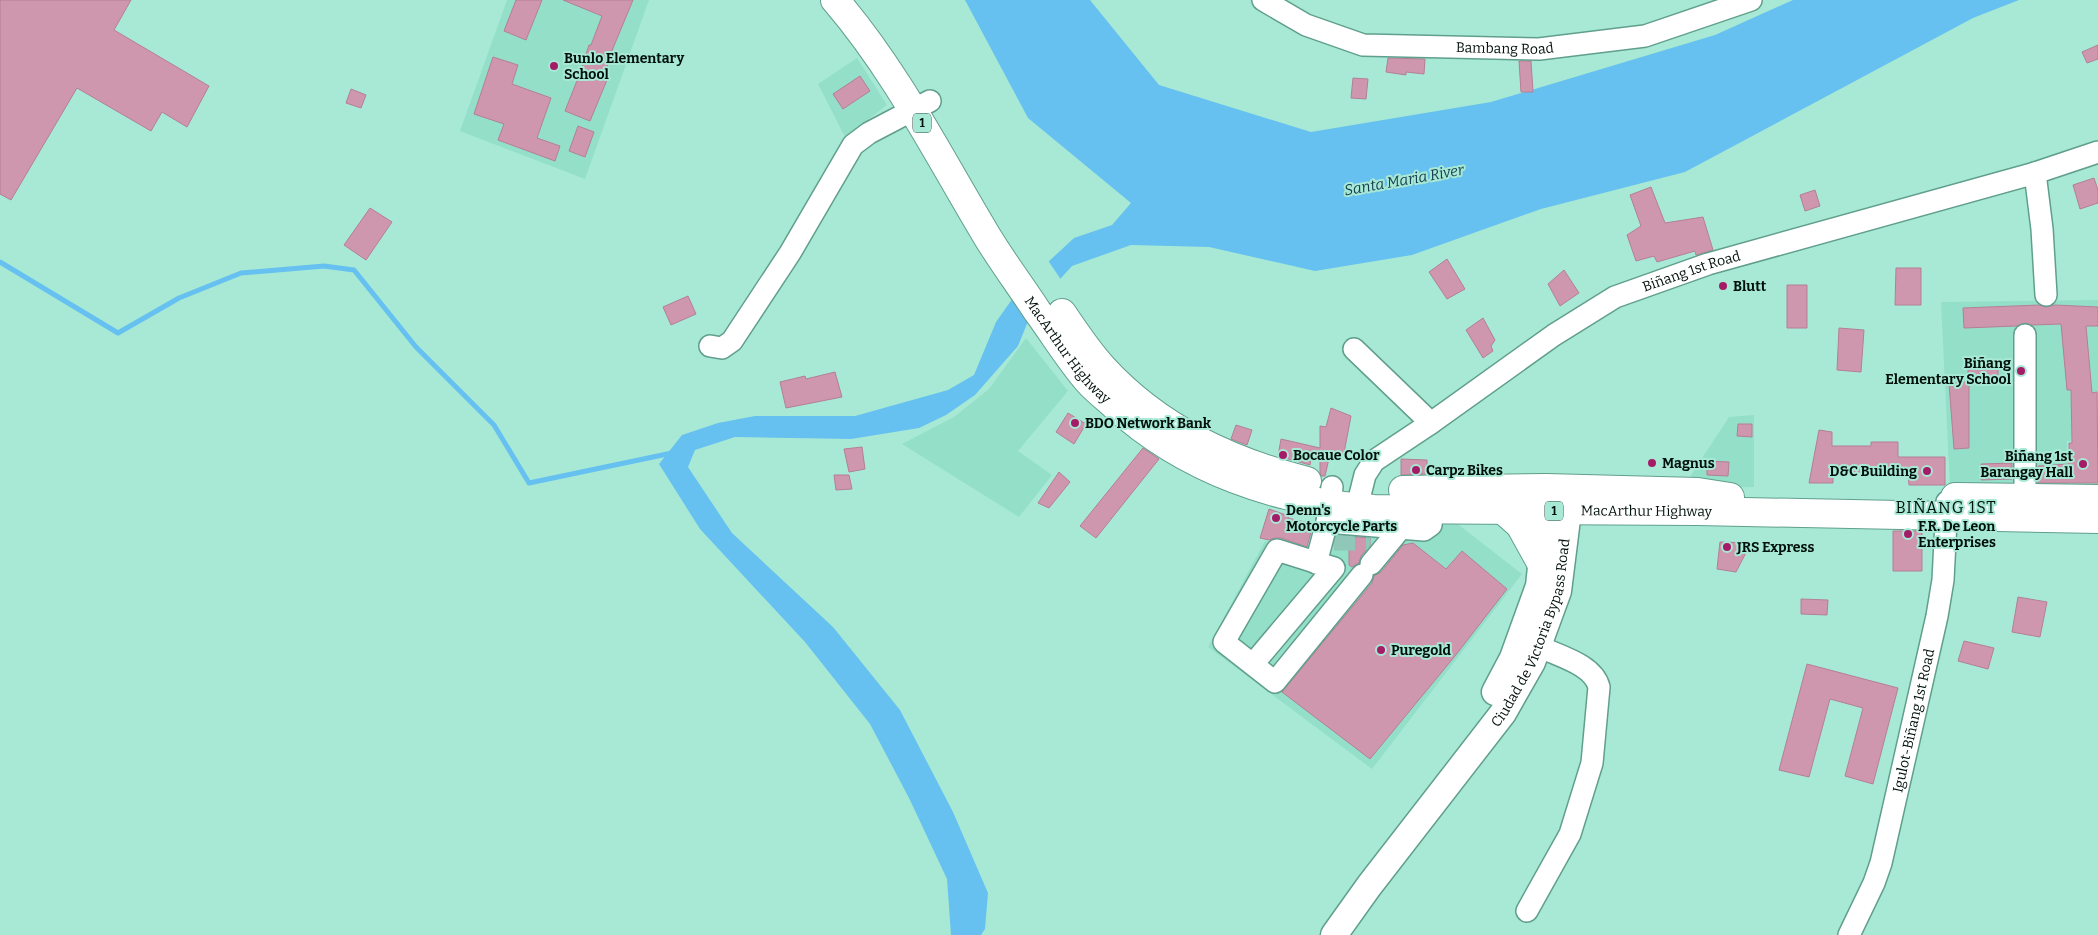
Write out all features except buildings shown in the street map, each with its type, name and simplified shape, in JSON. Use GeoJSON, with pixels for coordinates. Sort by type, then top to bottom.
{"type":"FeatureCollection","features":[{"type":"Feature","properties":{"kind":"highway","name":"MacArthur Highway"},"geometry":{"type":"LineString","coordinates":[[835,0],[882,60],[922,106]]}},
{"type":"Feature","properties":{"kind":"highway","name":"MacArthur Highway"},"geometry":{"type":"LineString","coordinates":[[859,0],[883,30],[922,106],[1006,248],[1069,341],[1088,381],[1135,424],[1184,456],[1223,475],[1260,488],[1329,518],[1359,499],[1435,499],[1557,500],[1697,511],[1947,507],[2098,519]]}},
{"type":"Feature","properties":{"kind":"highway","name":"MacArthur Highway"},"geometry":{"type":"LineString","coordinates":[[1947,507],[2025,498],[2098,499]]}},
{"type":"Feature","properties":{"kind":"highway","name":"MacArthur Highway"},"geometry":{"type":"LineString","coordinates":[[1435,499],[1502,509],[1557,500]]}},
{"type":"Feature","properties":{"kind":"highway"},"geometry":{"type":"LineString","coordinates":[[1502,509],[1520,525],[1542,562]]}},
{"type":"Feature","properties":{"kind":"main road","name":"Ciudad de Victoria Bypass Road"},"geometry":{"type":"LineString","coordinates":[[1464,764],[1478,726],[1513,658],[1539,586],[1542,562],[1557,500]]}},
{"type":"Feature","properties":{"kind":"main road","name":"Ciudad de Victoria Bypass Road"},"geometry":{"type":"LineString","coordinates":[[1334,935],[1503,713],[1532,662],[1558,591],[1557,500]]}},
{"type":"Feature","properties":{"kind":"street","name":"Bambang Road"},"geometry":{"type":"LineString","coordinates":[[1263,0],[1306,25],[1363,45],[1540,49],[1645,36],[1751,0]]}},
{"type":"Feature","properties":{"kind":"street"},"geometry":{"type":"LineString","coordinates":[[710,346],[722,348],[732,341],[790,253],[853,145],[869,132],[922,106]]}},
{"type":"Feature","properties":{"kind":"street","name":"Biñang 1st Road"},"geometry":{"type":"LineString","coordinates":[[1359,499],[1369,467],[1374,461],[1431,423],[1554,335],[1615,297],[1708,264],[2035,173],[2098,152]]}},
{"type":"Feature","properties":{"kind":"street"},"geometry":{"type":"LineString","coordinates":[[2035,173],[2042,229],[2046,295]]}},
{"type":"Feature","properties":{"kind":"street"},"geometry":{"type":"LineString","coordinates":[[2025,335],[2025,498]]}},
{"type":"Feature","properties":{"kind":"street"},"geometry":{"type":"LineString","coordinates":[[1354,349],[1431,423]]}},
{"type":"Feature","properties":{"kind":"street"},"geometry":{"type":"LineString","coordinates":[[1316,563],[1329,518],[1387,537],[1424,530],[1431,525],[1435,499]]}},
{"type":"Feature","properties":{"kind":"street","name":"Igulot-Biñang 1st Road"},"geometry":{"type":"LineString","coordinates":[[1848,935],[1874,883],[1881,863],[1937,616],[1943,580],[1947,507]]}},
{"type":"Feature","properties":{"kind":"street"},"geometry":{"type":"LineString","coordinates":[[1254,664],[1334,568],[1277,550],[1224,642],[1275,682],[1366,570],[1387,537]]}},
{"type":"Feature","properties":{"kind":"street"},"geometry":{"type":"LineString","coordinates":[[1527,911],[1570,834],[1592,763],[1600,687],[1597,677],[1584,668],[1538,646]]}},
{"type":"Feature","properties":{"kind":"shaded area","name":"Bunlo Elementary School"},"geometry":{"type":"Polygon","coordinates":[[[507,0],[649,0],[585,179],[460,131],[507,0]]]}},
{"type":"Feature","properties":{"kind":"shaded area"},"geometry":{"type":"Polygon","coordinates":[[[857,58],[887,105],[845,137],[818,84],[857,58]]]}},
{"type":"Feature","properties":{"kind":"shaded area","name":"Biñang Elementary School"},"geometry":{"type":"Polygon","coordinates":[[[2098,300],[2098,441],[2067,441],[2068,493],[1950,488],[1941,302],[2098,300]]]}},
{"type":"Feature","properties":{"kind":"shaded area"},"geometry":{"type":"Polygon","coordinates":[[[1026,338],[1068,391],[1018,451],[1052,475],[1019,517],[902,444],[954,417],[989,389],[1026,338]]]}},
{"type":"Feature","properties":{"kind":"shaded area"},"geometry":{"type":"Polygon","coordinates":[[[1754,415],[1754,487],[1688,488],[1691,475],[1729,417],[1754,415]]]}},
{"type":"Feature","properties":{"kind":"shaded area"},"geometry":{"type":"Polygon","coordinates":[[[1321,514],[1455,522],[1522,574],[1372,769],[1208,647],[1265,541],[1312,556],[1321,514]]]}},
{"type":"Feature","properties":{"kind":"water","name":"Santa Maria River"},"geometry":{"type":"Polygon","coordinates":[[[965,0],[1090,0],[1159,85],[1311,132],[1491,102],[1715,35],[1793,0],[2019,0],[1973,18],[1685,172],[1541,209],[1412,255],[1315,271],[1209,247],[1131,245],[1072,266],[1033,309],[1018,346],[975,395],[946,415],[919,428],[851,439],[735,437],[695,450],[688,467],[732,533],[833,627],[900,710],[953,812],[988,893],[985,929],[981,935],[951,935],[947,879],[909,798],[870,724],[805,642],[700,529],[659,464],[682,435],[718,423],[755,416],[855,416],[948,390],[974,375],[996,322],[1020,288],[1074,238],[1112,225],[1131,203],[1028,118],[965,0]]]}},
{"type":"Feature","properties":{"kind":"pier"},"geometry":{"type":"Polygon","coordinates":[[[1047,259],[1062,281],[1035,311],[1018,286],[1047,259]]]}},
{"type":"Feature","properties":{"kind":"waterway"},"geometry":{"type":"LineString","coordinates":[[0,262],[118,333],[179,298],[241,273],[324,266],[354,270],[416,347],[494,425],[529,483],[672,453]]}},
{"type":"Feature","properties":{"kind":"tunnel"},"geometry":{"type":"LineString","coordinates":[[1334,540],[1370,540]]}},
{"type":"Feature","properties":{"kind":"place","name":"Bunlo Elementary School"},"geometry":{"type":"Point","coordinates":[554,66]}},
{"type":"Feature","properties":{"kind":"place","name":"Blutt"},"geometry":{"type":"Point","coordinates":[1723,286]}},
{"type":"Feature","properties":{"kind":"place","name":"Biñang Elementary School"},"geometry":{"type":"Point","coordinates":[2021,371]}},
{"type":"Feature","properties":{"kind":"place","name":"BDO Network Bank"},"geometry":{"type":"Point","coordinates":[1075,423]}},
{"type":"Feature","properties":{"kind":"place","name":"Bocaue Color"},"geometry":{"type":"Point","coordinates":[1283,455]}},
{"type":"Feature","properties":{"kind":"place","name":"Magnus"},"geometry":{"type":"Point","coordinates":[1652,463]}},
{"type":"Feature","properties":{"kind":"place","name":"Biñang 1st Barangay Hall"},"geometry":{"type":"Point","coordinates":[2083,464]}},
{"type":"Feature","properties":{"kind":"place","name":"Carpz Bikes"},"geometry":{"type":"Point","coordinates":[1416,470]}},
{"type":"Feature","properties":{"kind":"place","name":"D&C Building"},"geometry":{"type":"Point","coordinates":[1927,471]}},
{"type":"Feature","properties":{"kind":"place","name":"Denn's Motorcycle Parts"},"geometry":{"type":"Point","coordinates":[1276,518]}},
{"type":"Feature","properties":{"kind":"place","name":"F.R. De Leon Enterprises"},"geometry":{"type":"Point","coordinates":[1908,534]}},
{"type":"Feature","properties":{"kind":"place","name":"JRS Express"},"geometry":{"type":"Point","coordinates":[1727,547]}},
{"type":"Feature","properties":{"kind":"place","name":"Puregold"},"geometry":{"type":"Point","coordinates":[1381,650]}},
{"type":"Feature","properties":{"kind":"district","name":"BIÑANG 1ST"},"geometry":{"type":"Point","coordinates":[1946,507]}}]}
